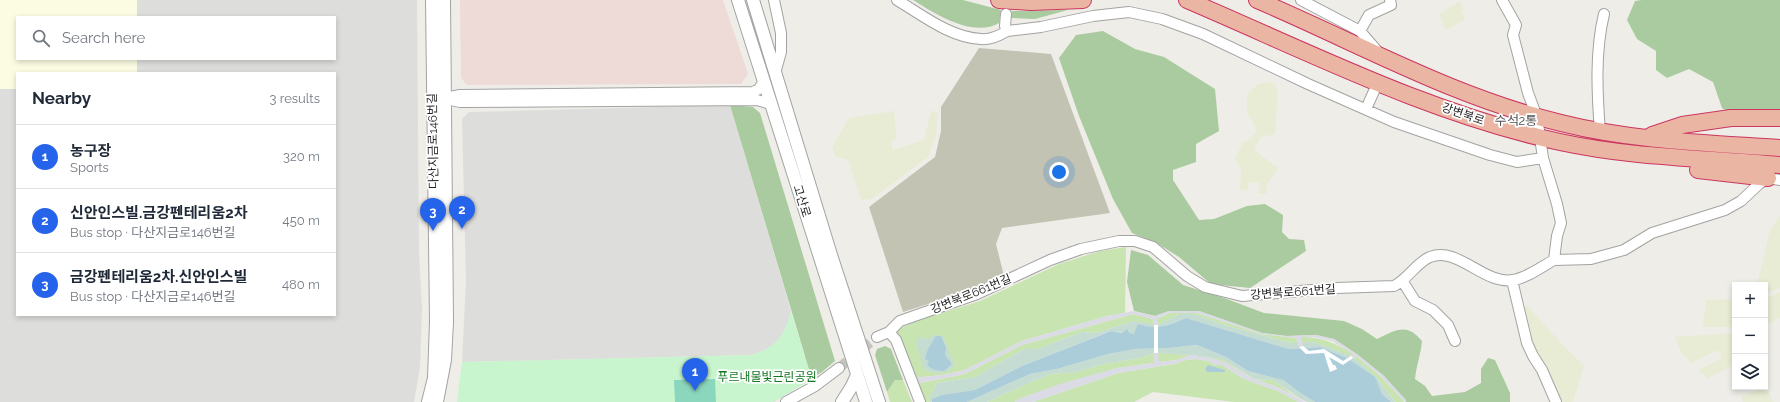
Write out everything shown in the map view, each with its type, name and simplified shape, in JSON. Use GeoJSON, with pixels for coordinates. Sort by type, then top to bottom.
{"type":"FeatureCollection","features":[{"type":"Feature","properties":{"kind":"highway"},"geometry":{"type":"LineString","coordinates":[[1002,7],[1031,2],[1083,0]]}},
{"type":"Feature","properties":{"kind":"highway","name":"강변북로"},"geometry":{"type":"LineString","coordinates":[[1187,0],[1404,94],[1496,126],[1540,138],[1594,148],[1659,157],[1690,169],[1776,174]]}},
{"type":"Feature","properties":{"kind":"highway","name":"강변북로"},"geometry":{"type":"LineString","coordinates":[[1257,0],[1384,59],[1455,89],[1537,117],[1600,132],[1646,138],[1780,148]]}},
{"type":"Feature","properties":{"kind":"highway"},"geometry":{"type":"LineString","coordinates":[[1646,138],[1682,125],[1731,118],[1780,118]]}},
{"type":"Feature","properties":{"kind":"street","name":"다산지금로146번길"},"geometry":{"type":"LineString","coordinates":[[432,0],[438,99],[447,322],[445,360],[437,402]]}},
{"type":"Feature","properties":{"kind":"street","name":"다산지금로146번길"},"geometry":{"type":"LineString","coordinates":[[428,402],[434,378],[438,99],[444,0]]}},
{"type":"Feature","properties":{"kind":"street","name":"고산로"},"geometry":{"type":"LineString","coordinates":[[738,0],[772,104],[856,375],[866,402]]}},
{"type":"Feature","properties":{"kind":"street","name":"고산로"},"geometry":{"type":"LineString","coordinates":[[753,0],[776,70],[876,401]]}},
{"type":"Feature","properties":{"kind":"street"},"geometry":{"type":"LineString","coordinates":[[774,0],[780,33],[781,52],[776,70]]}},
{"type":"Feature","properties":{"kind":"street"},"geometry":{"type":"LineString","coordinates":[[897,0],[936,24],[964,37],[982,40],[996,37],[1008,31],[1041,27],[1093,16],[1129,12],[1162,18],[1203,34],[1308,84],[1394,122],[1496,157],[1517,162],[1543,158]]}},
{"type":"Feature","properties":{"kind":"street"},"geometry":{"type":"LineString","coordinates":[[1301,0],[1360,31],[1384,59]]}},
{"type":"Feature","properties":{"kind":"street"},"geometry":{"type":"LineString","coordinates":[[1360,31],[1369,15],[1391,5],[1390,0]]}},
{"type":"Feature","properties":{"kind":"street"},"geometry":{"type":"LineString","coordinates":[[1502,0],[1516,25],[1513,35],[1528,93],[1537,117],[1543,158],[1557,204],[1561,223],[1557,236],[1554,260],[1591,259],[1624,250],[1662,230],[1725,210],[1741,201],[1759,184],[1776,174]]}},
{"type":"Feature","properties":{"kind":"street"},"geometry":{"type":"LineString","coordinates":[[1002,7],[1005,26],[1008,31]]}},
{"type":"Feature","properties":{"kind":"street"},"geometry":{"type":"LineString","coordinates":[[1600,132],[1598,104],[1600,33],[1604,14]]}},
{"type":"Feature","properties":{"kind":"street","name":"다산지금로146번길"},"geometry":{"type":"LineString","coordinates":[[438,99],[460,94],[753,92],[759,89],[764,81]]}},
{"type":"Feature","properties":{"kind":"street"},"geometry":{"type":"LineString","coordinates":[[1366,110],[1378,82]]}},
{"type":"Feature","properties":{"kind":"street","name":"다산지금로146번길"},"geometry":{"type":"LineString","coordinates":[[438,99],[460,102],[757,100],[772,104]]}},
{"type":"Feature","properties":{"kind":"street","name":"강변북로661번길"},"geometry":{"type":"LineString","coordinates":[[877,337],[889,332],[900,321],[977,294],[1050,260],[1081,248],[1119,241],[1135,241],[1153,247],[1187,276],[1205,287],[1242,296],[1336,288],[1394,286],[1403,282],[1429,258],[1437,256],[1445,256],[1463,262],[1494,279],[1512,280],[1519,278],[1554,260]]}},
{"type":"Feature","properties":{"kind":"street"},"geometry":{"type":"LineString","coordinates":[[1512,280],[1527,342],[1533,356],[1542,370],[1556,402]]}},
{"type":"Feature","properties":{"kind":"street"},"geometry":{"type":"LineString","coordinates":[[1403,282],[1415,301],[1433,310],[1448,325],[1455,341]]}},
{"type":"Feature","properties":{"kind":"street"},"geometry":{"type":"LineString","coordinates":[[889,332],[896,340],[920,402]]}},
{"type":"Feature","properties":{"kind":"street"},"geometry":{"type":"LineString","coordinates":[[786,402],[815,386],[839,368]]}},
{"type":"Feature","properties":{"kind":"street"},"geometry":{"type":"LineString","coordinates":[[842,402],[852,386],[856,375]]}},
{"type":"Feature","properties":{"kind":"shaded area"},"geometry":{"type":"Polygon","coordinates":[[[0,0],[137,0],[137,16],[16,16],[16,60],[137,60],[137,72],[16,72],[16,89],[0,89],[0,0]]]}},
{"type":"Feature","properties":{"kind":"shaded area"},"geometry":{"type":"Polygon","coordinates":[[[137,0],[417,0],[419,252],[422,309],[420,367],[414,402],[0,402],[0,89],[16,89],[16,316],[336,316],[336,72],[137,72],[137,60],[336,60],[336,16],[137,16],[137,0]]]}},
{"type":"Feature","properties":{"kind":"shaded area"},"geometry":{"type":"Polygon","coordinates":[[[460,0],[723,0],[748,74],[741,84],[467,85],[461,78],[460,0]]]}},
{"type":"Feature","properties":{"kind":"shaded area"},"geometry":{"type":"Polygon","coordinates":[[[1460,1],[1464,10],[1461,12],[1465,19],[1447,30],[1444,28],[1439,14],[1460,1]]]}},
{"type":"Feature","properties":{"kind":"shaded area"},"geometry":{"type":"Polygon","coordinates":[[[979,48],[1051,54],[1110,213],[1002,228],[996,244],[1004,276],[985,286],[903,312],[869,207],[935,157],[941,131],[941,107],[979,48]]]}},
{"type":"Feature","properties":{"kind":"shaded area"},"geometry":{"type":"Polygon","coordinates":[[[1270,82],[1275,84],[1278,92],[1275,134],[1261,137],[1254,150],[1278,168],[1267,184],[1266,194],[1258,193],[1260,183],[1249,182],[1247,191],[1240,189],[1241,170],[1235,159],[1243,142],[1250,139],[1256,132],[1254,124],[1247,114],[1247,94],[1258,84],[1270,82]]]}},
{"type":"Feature","properties":{"kind":"shaded area"},"geometry":{"type":"Polygon","coordinates":[[[730,105],[791,311],[787,326],[779,339],[768,350],[751,355],[462,362],[466,280],[462,119],[469,112],[730,105]]]}},
{"type":"Feature","properties":{"kind":"shaded area"},"geometry":{"type":"Polygon","coordinates":[[[894,111],[897,139],[891,142],[893,150],[924,140],[931,111],[938,112],[936,136],[928,157],[872,199],[861,200],[848,160],[836,157],[832,147],[849,118],[894,111]]]}},
{"type":"Feature","properties":{"kind":"shaded area"},"geometry":{"type":"Polygon","coordinates":[[[1780,215],[1780,288],[1768,292],[1768,282],[1758,282],[1770,230],[1780,215]]]}},
{"type":"Feature","properties":{"kind":"shaded area"},"geometry":{"type":"Polygon","coordinates":[[[1780,292],[1780,318],[1768,324],[1768,318],[1768,298],[1780,292]]]}},
{"type":"Feature","properties":{"kind":"shaded area"},"geometry":{"type":"Polygon","coordinates":[[[1732,299],[1732,327],[1703,327],[1706,300],[1732,299]]]}},
{"type":"Feature","properties":{"kind":"shaded area"},"geometry":{"type":"Polygon","coordinates":[[[1527,305],[1584,366],[1573,402],[1561,402],[1534,353],[1521,309],[1527,305]]]}},
{"type":"Feature","properties":{"kind":"shaded area"},"geometry":{"type":"Polygon","coordinates":[[[1134,311],[1155,316],[1169,311],[1199,311],[1262,333],[1287,336],[1316,335],[1334,339],[1358,355],[1384,376],[1407,401],[1403,402],[1404,401],[1379,375],[1356,356],[1353,358],[1351,356],[1353,354],[1332,341],[1314,337],[1301,337],[1303,346],[1299,347],[1296,338],[1261,334],[1197,313],[1169,313],[1157,319],[1158,325],[1154,325],[1153,319],[1133,314],[1022,345],[965,374],[915,384],[913,378],[942,375],[965,370],[1022,341],[1107,316],[1134,311]]]}},
{"type":"Feature","properties":{"kind":"shaded area"},"geometry":{"type":"Polygon","coordinates":[[[1180,314],[1193,314],[1227,326],[1291,343],[1313,342],[1352,356],[1377,378],[1395,402],[1391,402],[1382,394],[1375,378],[1347,358],[1320,347],[1289,349],[1186,318],[1161,327],[1137,330],[1134,334],[1110,331],[1022,366],[975,390],[941,395],[930,402],[929,398],[937,383],[975,377],[1024,349],[1038,349],[1082,332],[1096,333],[1134,321],[1158,325],[1180,314]]]}},
{"type":"Feature","properties":{"kind":"shaded area"},"geometry":{"type":"Polygon","coordinates":[[[1732,333],[1732,366],[1708,378],[1698,370],[1722,358],[1718,350],[1691,363],[1681,352],[1675,337],[1732,333]]]}},
{"type":"Feature","properties":{"kind":"shaded area"},"geometry":{"type":"Polygon","coordinates":[[[936,335],[943,336],[955,366],[952,369],[936,373],[924,369],[916,344],[919,337],[927,339],[936,335]],[[942,339],[928,349],[926,357],[930,362],[948,358],[945,355],[942,339]]]}},
{"type":"Feature","properties":{"kind":"shaded area"},"geometry":{"type":"Polygon","coordinates":[[[1197,345],[1226,357],[1248,371],[1283,380],[1315,402],[1307,402],[1301,399],[1273,380],[1255,379],[1222,359],[1191,355],[1154,353],[1141,358],[1103,364],[1077,372],[1051,374],[987,402],[967,402],[1030,374],[1057,369],[1108,354],[1135,349],[1197,345]]]}},
{"type":"Feature","properties":{"kind":"shaded area"},"geometry":{"type":"Polygon","coordinates":[[[1154,353],[1158,353],[1159,362],[1177,360],[1190,355],[1212,358],[1224,362],[1252,378],[1277,387],[1305,402],[1298,402],[1278,391],[1244,379],[1222,365],[1215,365],[1208,361],[1196,359],[1118,373],[1033,402],[1015,402],[1021,398],[1063,383],[1117,368],[1153,363],[1154,353]]]}},
{"type":"Feature","properties":{"kind":"shaded area"},"geometry":{"type":"Polygon","coordinates":[[[1757,390],[1768,390],[1773,402],[1743,402],[1741,397],[1757,390]]]}},
{"type":"Feature","properties":{"kind":"green space"},"geometry":{"type":"Polygon","coordinates":[[[913,0],[963,0],[1001,10],[999,23],[989,27],[978,28],[966,26],[932,12],[913,0]]]}},
{"type":"Feature","properties":{"kind":"green space"},"geometry":{"type":"Polygon","coordinates":[[[1780,0],[1780,122],[1743,120],[1722,108],[1713,82],[1689,69],[1667,78],[1656,70],[1656,51],[1637,39],[1627,20],[1635,1],[1780,0]]]}},
{"type":"Feature","properties":{"kind":"green space"},"geometry":{"type":"Polygon","coordinates":[[[1068,10],[1035,19],[1011,18],[1012,11],[1068,10]]]}},
{"type":"Feature","properties":{"kind":"green space"},"geometry":{"type":"Polygon","coordinates":[[[1103,31],[1135,49],[1164,57],[1215,89],[1219,131],[1196,144],[1196,162],[1173,170],[1173,180],[1199,220],[1214,219],[1247,206],[1265,204],[1283,215],[1282,232],[1289,239],[1304,240],[1306,251],[1250,288],[1211,284],[1179,257],[1155,242],[1132,233],[1113,199],[1079,116],[1059,58],[1076,35],[1103,31]]]}},
{"type":"Feature","properties":{"kind":"green space"},"geometry":{"type":"Polygon","coordinates":[[[730,105],[753,107],[760,113],[835,361],[822,372],[773,402],[805,356],[730,105]]]}},
{"type":"Feature","properties":{"kind":"green space"},"geometry":{"type":"Polygon","coordinates":[[[1126,247],[1125,313],[1107,316],[1022,341],[965,370],[942,375],[913,378],[895,331],[916,321],[980,301],[1059,264],[1100,251],[1126,247]]]}},
{"type":"Feature","properties":{"kind":"green space"},"geometry":{"type":"Polygon","coordinates":[[[1131,250],[1148,255],[1183,285],[1264,313],[1344,321],[1362,329],[1377,339],[1395,331],[1411,331],[1422,341],[1415,379],[1425,386],[1432,396],[1465,392],[1481,383],[1481,369],[1488,358],[1495,360],[1510,393],[1510,402],[1406,402],[1384,376],[1358,355],[1334,339],[1316,335],[1287,336],[1262,333],[1199,311],[1169,311],[1155,316],[1134,311],[1127,282],[1131,250]]]}},
{"type":"Feature","properties":{"kind":"green space","name":"푸르내물빛근린공원"},"geometry":{"type":"Polygon","coordinates":[[[791,311],[812,379],[773,402],[457,402],[462,362],[751,355],[760,352],[778,340],[785,328],[791,311]]]}},
{"type":"Feature","properties":{"kind":"green space"},"geometry":{"type":"Polygon","coordinates":[[[1169,313],[1197,313],[1261,334],[1296,338],[1298,343],[1291,343],[1227,326],[1193,314],[1180,314],[1158,325],[1157,319],[1169,313]]]}},
{"type":"Feature","properties":{"kind":"green space"},"geometry":{"type":"Polygon","coordinates":[[[1133,314],[1153,319],[1154,325],[1134,321],[1096,333],[1082,332],[1038,349],[1024,349],[975,377],[937,383],[929,398],[930,402],[922,402],[915,384],[965,374],[1022,345],[1133,314]]]}},
{"type":"Feature","properties":{"kind":"green space"},"geometry":{"type":"Polygon","coordinates":[[[1300,337],[1322,339],[1354,354],[1351,356],[1313,342],[1302,343],[1300,337]]]}},
{"type":"Feature","properties":{"kind":"green space"},"geometry":{"type":"Polygon","coordinates":[[[885,346],[891,349],[903,380],[895,380],[887,392],[875,355],[877,349],[885,346]]]}},
{"type":"Feature","properties":{"kind":"green space"},"geometry":{"type":"Polygon","coordinates":[[[1154,353],[1154,363],[1117,368],[1021,398],[1015,402],[987,402],[1051,374],[1077,372],[1103,364],[1141,358],[1154,353]]]}},
{"type":"Feature","properties":{"kind":"green space"},"geometry":{"type":"Polygon","coordinates":[[[1158,353],[1191,355],[1222,359],[1255,379],[1273,380],[1307,402],[1277,387],[1252,378],[1224,362],[1190,355],[1177,360],[1158,362],[1158,353]]]}},
{"type":"Feature","properties":{"kind":"green space"},"geometry":{"type":"Polygon","coordinates":[[[1356,356],[1379,375],[1404,401],[1395,402],[1377,378],[1354,358],[1356,356]]]}},
{"type":"Feature","properties":{"kind":"green space"},"geometry":{"type":"Polygon","coordinates":[[[1196,359],[1209,361],[1215,365],[1222,365],[1244,379],[1278,391],[1298,402],[1234,402],[1153,392],[1134,402],[1033,402],[1118,373],[1196,359]]]}},
{"type":"Feature","properties":{"kind":"green space"},"geometry":{"type":"Polygon","coordinates":[[[715,379],[716,402],[675,402],[674,380],[715,379]]]}},
{"type":"Feature","properties":{"kind":"green space"},"geometry":{"type":"Polygon","coordinates":[[[895,380],[903,380],[912,402],[890,402],[887,392],[895,380]]]}},
{"type":"Feature","properties":{"kind":"water"},"geometry":{"type":"Polygon","coordinates":[[[1186,318],[1289,349],[1320,347],[1347,358],[1375,377],[1382,394],[1391,402],[1315,402],[1283,380],[1248,371],[1226,357],[1197,345],[1135,349],[1108,354],[1057,369],[1030,374],[967,402],[932,402],[931,400],[941,395],[975,390],[1022,366],[1111,331],[1122,333],[1127,329],[1129,333],[1134,334],[1138,324],[1157,327],[1168,325],[1186,318]]]}},
{"type":"Feature","properties":{"kind":"water"},"geometry":{"type":"Polygon","coordinates":[[[936,336],[941,336],[946,348],[945,355],[952,364],[944,371],[930,368],[927,364],[929,361],[925,359],[928,349],[936,336]]]}},
{"type":"Feature","properties":{"kind":"water"},"geometry":{"type":"Polygon","coordinates":[[[1208,365],[1225,370],[1225,372],[1207,372],[1205,369],[1208,365]]]}},
{"type":"Feature","properties":{"kind":"pier"},"geometry":{"type":"Polygon","coordinates":[[[1154,325],[1158,325],[1158,353],[1154,353],[1154,325]]]}},
{"type":"Feature","properties":{"kind":"pier"},"geometry":{"type":"Polygon","coordinates":[[[1303,346],[1309,351],[1324,349],[1343,361],[1351,356],[1353,358],[1343,365],[1329,357],[1337,369],[1330,372],[1324,353],[1306,354],[1299,347],[1303,346]]]}},
{"type":"Feature","properties":{"kind":"tunnel"},"geometry":{"type":"LineString","coordinates":[[839,368],[877,337]]}},
{"type":"Feature","properties":{"kind":"place","name":"신안인스빌.금강펜테리움2차"},"geometry":{"type":"Point","coordinates":[462,229]}},
{"type":"Feature","properties":{"kind":"place","name":"금강펜테리움2차.신안인스빌"},"geometry":{"type":"Point","coordinates":[433,231]}},
{"type":"Feature","properties":{"kind":"place","name":"농구장"},"geometry":{"type":"Point","coordinates":[695,391]}},
{"type":"Feature","properties":{"kind":"district","name":"수석2통"},"geometry":{"type":"Point","coordinates":[1516,120]}}]}
